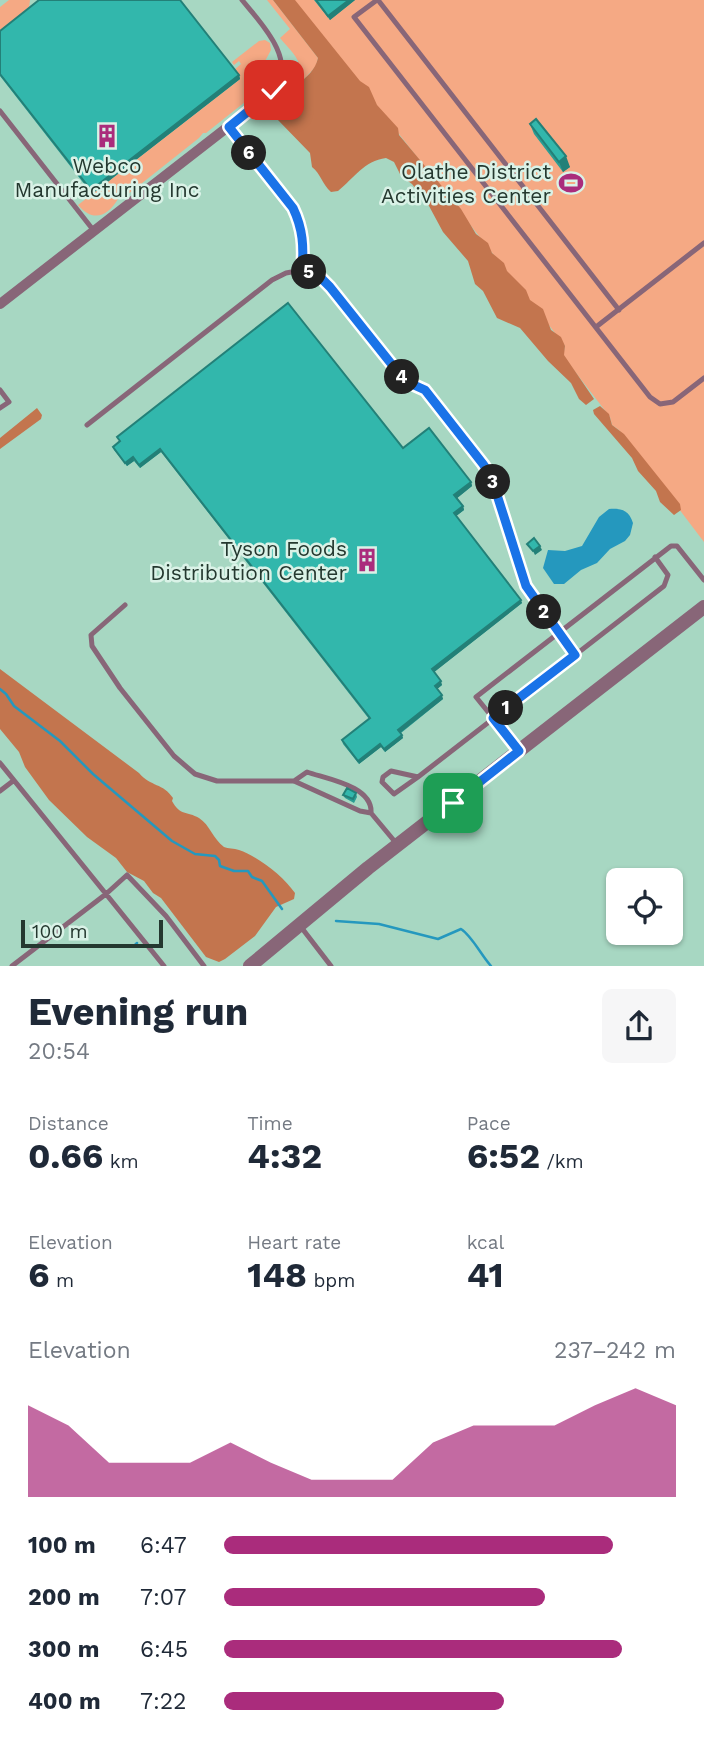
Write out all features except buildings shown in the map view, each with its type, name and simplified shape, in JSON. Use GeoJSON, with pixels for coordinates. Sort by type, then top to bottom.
{"type":"FeatureCollection","features":[{"type":"Feature","properties":{"kind":"street"},"geometry":{"type":"LineString","coordinates":[[0,304],[229,127]]}},
{"type":"Feature","properties":{"kind":"street"},"geometry":{"type":"LineString","coordinates":[[250,966],[397,845],[704,607]]}},
{"type":"Feature","properties":{"kind":"lane"},"geometry":{"type":"LineString","coordinates":[[242,0],[274,40],[280,59],[280,74],[274,90],[229,127],[293,208],[305,245],[302,270]]}},
{"type":"Feature","properties":{"kind":"lane"},"geometry":{"type":"LineString","coordinates":[[618,310],[377,0],[354,17],[655,401],[660,404],[673,402],[704,378]]}},
{"type":"Feature","properties":{"kind":"lane"},"geometry":{"type":"LineString","coordinates":[[0,111],[94,231]]}},
{"type":"Feature","properties":{"kind":"lane"},"geometry":{"type":"LineString","coordinates":[[596,327],[704,243]]}},
{"type":"Feature","properties":{"kind":"lane"},"geometry":{"type":"LineString","coordinates":[[87,425],[272,280],[286,273],[302,270],[321,278],[405,381],[425,390],[483,464],[491,476],[526,586],[575,655]]}},
{"type":"Feature","properties":{"kind":"lane"},"geometry":{"type":"LineString","coordinates":[[0,390],[9,401],[0,408]]}},
{"type":"Feature","properties":{"kind":"lane"},"geometry":{"type":"LineString","coordinates":[[519,751],[476,697],[671,546],[677,546],[704,580]]}},
{"type":"Feature","properties":{"kind":"lane"},"geometry":{"type":"LineString","coordinates":[[418,777],[391,771],[383,777],[382,782],[394,794],[418,777],[664,586],[668,575],[655,557]]}},
{"type":"Feature","properties":{"kind":"lane"},"geometry":{"type":"LineString","coordinates":[[125,605],[96,628],[91,635],[92,646],[120,688],[179,762],[204,779],[294,781],[360,811],[371,813]]}},
{"type":"Feature","properties":{"kind":"lane"},"geometry":{"type":"LineString","coordinates":[[0,763],[164,966]]}},
{"type":"Feature","properties":{"kind":"lane"},"geometry":{"type":"LineString","coordinates":[[294,781],[307,772],[351,787],[368,799],[371,813],[397,845]]}},
{"type":"Feature","properties":{"kind":"lane"},"geometry":{"type":"LineString","coordinates":[[0,791],[13,780]]}},
{"type":"Feature","properties":{"kind":"lane"},"geometry":{"type":"LineString","coordinates":[[12,966],[127,875],[166,916],[204,966]]}},
{"type":"Feature","properties":{"kind":"lane"},"geometry":{"type":"LineString","coordinates":[[299,924],[331,966]]}},
{"type":"Feature","properties":{"kind":"shaded area"},"geometry":{"type":"Polygon","coordinates":[[[9,0],[30,0],[29,8],[0,35],[0,7],[9,0]]]}},
{"type":"Feature","properties":{"kind":"shaded area"},"geometry":{"type":"Polygon","coordinates":[[[267,0],[273,0],[318,58],[316,66],[275,112],[276,119],[271,113],[273,107],[270,103],[297,81],[300,68],[296,57],[280,38],[290,29],[267,0]]]}},
{"type":"Feature","properties":{"kind":"shaded area"},"geometry":{"type":"Polygon","coordinates":[[[273,0],[295,0],[360,81],[369,87],[377,105],[461,209],[476,234],[488,243],[492,253],[526,290],[530,300],[543,309],[551,330],[561,337],[565,346],[564,355],[594,399],[586,405],[579,399],[571,383],[520,328],[497,318],[483,291],[475,284],[468,261],[443,232],[429,206],[412,184],[401,176],[394,162],[386,158],[378,160],[365,166],[338,191],[331,192],[328,189],[312,167],[310,153],[277,119],[275,112],[278,104],[310,73],[318,58],[273,0]]]}},
{"type":"Feature","properties":{"kind":"shaded area","name":"Olathe District Activities Center"},"geometry":{"type":"Polygon","coordinates":[[[294,0],[704,0],[704,542],[619,430],[612,425],[610,417],[563,356],[565,346],[294,0]]]}},
{"type":"Feature","properties":{"kind":"shaded area"},"geometry":{"type":"Polygon","coordinates":[[[259,41],[270,43],[271,50],[263,65],[260,90],[122,199],[118,199],[110,210],[95,215],[89,214],[78,205],[240,79],[234,70],[241,64],[239,61],[234,65],[232,62],[259,41]]]}},
{"type":"Feature","properties":{"kind":"shaded area"},"geometry":{"type":"Polygon","coordinates":[[[600,406],[609,414],[612,425],[624,434],[680,504],[681,510],[674,515],[660,502],[656,491],[638,471],[632,458],[594,414],[593,410],[600,406]]]}},
{"type":"Feature","properties":{"kind":"shaded area"},"geometry":{"type":"Polygon","coordinates":[[[37,408],[42,415],[41,419],[0,449],[0,438],[37,408]]]}},
{"type":"Feature","properties":{"kind":"shaded area"},"geometry":{"type":"Polygon","coordinates":[[[0,669],[148,781],[165,790],[178,809],[203,821],[224,847],[247,853],[270,868],[295,893],[294,899],[276,907],[255,936],[225,959],[219,962],[206,957],[161,898],[153,893],[144,881],[127,872],[116,858],[87,837],[49,800],[25,767],[19,752],[0,729],[0,669]]]}},
{"type":"Feature","properties":{"kind":"water"},"geometry":{"type":"Polygon","coordinates":[[[609,509],[621,510],[629,515],[633,523],[630,535],[610,549],[597,563],[581,570],[564,584],[554,584],[543,568],[548,550],[565,551],[582,546],[599,517],[609,509]]]}},
{"type":"Feature","properties":{"kind":"waterway"},"geometry":{"type":"LineString","coordinates":[[0,689],[14,706],[60,741],[93,774],[172,841],[195,854],[215,856],[220,866],[234,871],[248,871],[252,877],[262,881],[282,909]]}},
{"type":"Feature","properties":{"kind":"waterway"},"geometry":{"type":"LineString","coordinates":[[336,921],[379,924],[438,939],[461,929],[491,966]]}},
{"type":"Feature","properties":{"kind":"waterway"},"geometry":{"type":"LineString","coordinates":[[134,946],[137,943]]}},
{"type":"Feature","properties":{"kind":"place","name":"Webco Manufacturing Inc"},"geometry":{"type":"Point","coordinates":[107,136]}},
{"type":"Feature","properties":{"kind":"place","name":"Olathe District Activities Center"},"geometry":{"type":"Point","coordinates":[571,183]}},
{"type":"Feature","properties":{"kind":"place","name":"Tyson Foods Distribution Center"},"geometry":{"type":"Point","coordinates":[367,560]}},
{"type":"Feature","properties":{"kind":"route"},"geometry":{"type":"LineString","coordinates":[[274,90],[229,127],[293,208],[305,245],[302,270],[321,278],[330,287],[405,381],[425,390],[483,464],[491,476],[526,586],[575,655],[493,718],[519,751],[453,803]]}}]}
